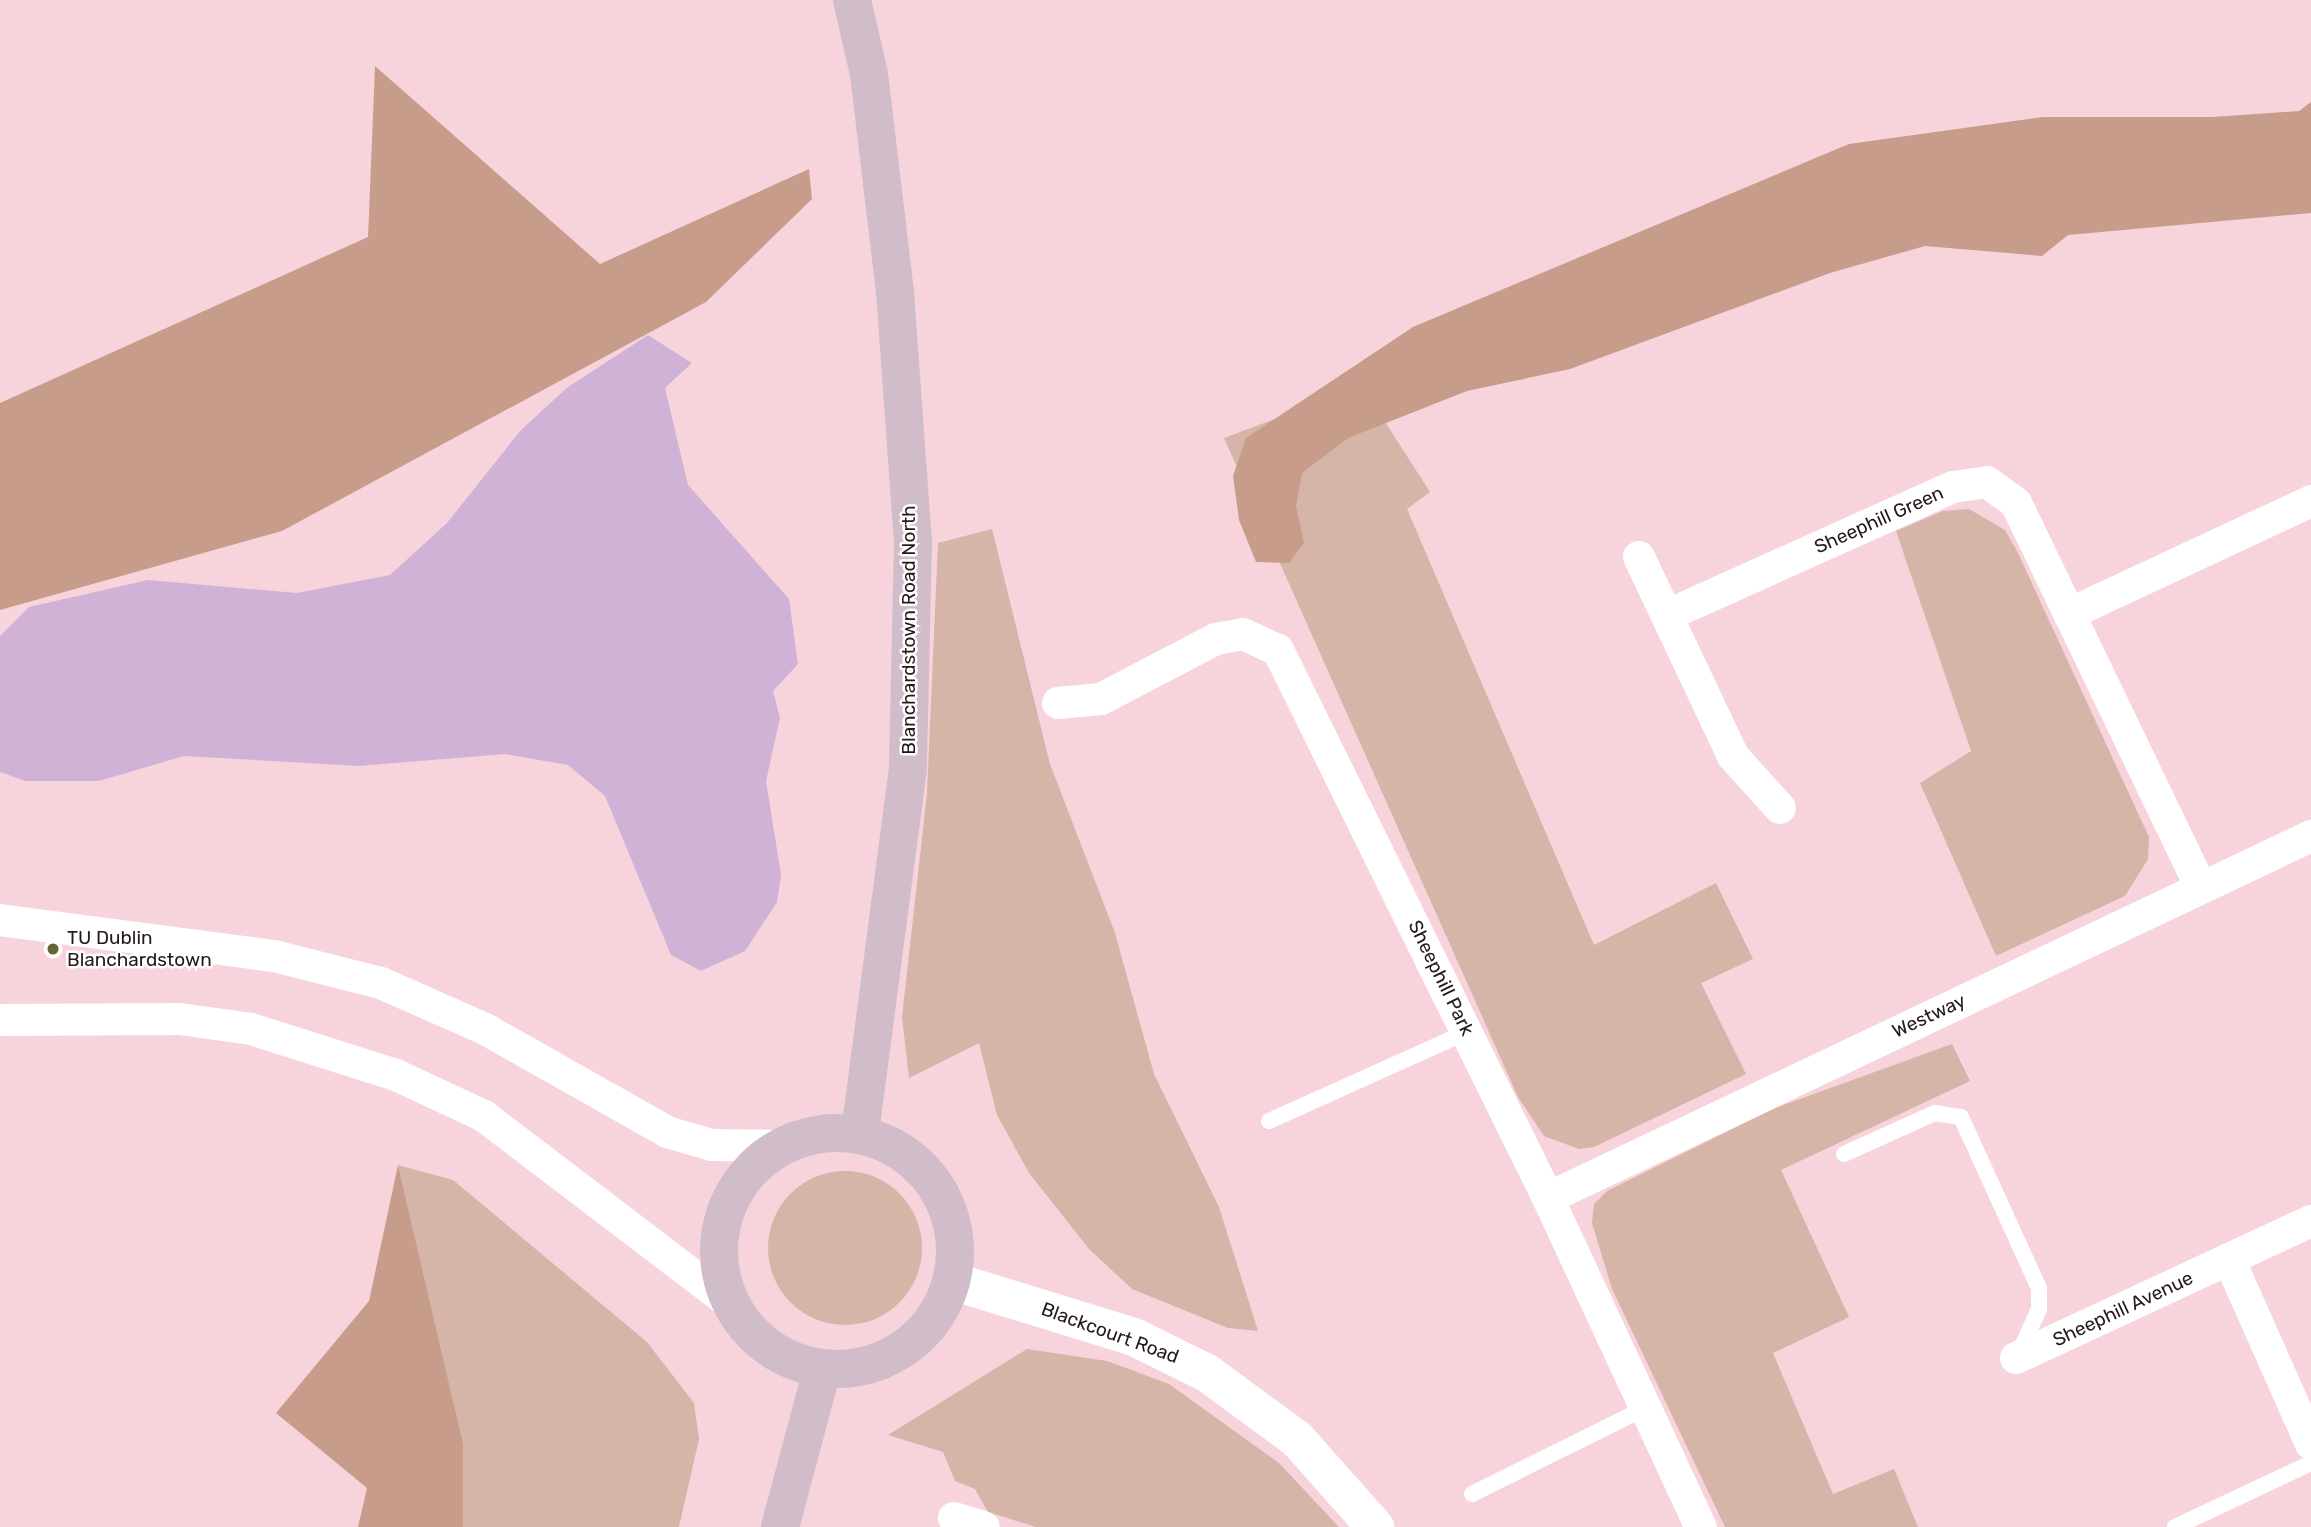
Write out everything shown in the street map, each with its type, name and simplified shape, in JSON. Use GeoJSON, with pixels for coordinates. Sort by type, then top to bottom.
{"type":"FeatureCollection","features":[{"type":"Feature","properties":{"kind":"main road","name":"Blanchardstown Road North"},"geometry":{"type":"LineString","coordinates":[[852,0],[869,74],[895,292],[913,542],[908,768],[860,1134]]}},
{"type":"Feature","properties":{"kind":"main road"},"geometry":{"type":"LineString","coordinates":[[820,1134],[860,1134],[897,1148],[928,1174],[948,1208],[957,1247],[952,1281],[932,1324],[901,1352],[863,1368],[822,1370],[785,1359],[753,1336],[731,1304],[720,1270],[720,1233],[731,1198],[752,1168],[782,1146],[820,1134]]}},
{"type":"Feature","properties":{"kind":"main road"},"geometry":{"type":"LineString","coordinates":[[780,1527],[822,1370]]}},
{"type":"Feature","properties":{"kind":"street","name":"Sheephill Green"},"geometry":{"type":"LineString","coordinates":[[1668,615],[1953,487],[1987,482],[2016,503],[2201,888]]}},
{"type":"Feature","properties":{"kind":"street"},"geometry":{"type":"LineString","coordinates":[[2069,614],[2311,501]]}},
{"type":"Feature","properties":{"kind":"street"},"geometry":{"type":"LineString","coordinates":[[1639,556],[1733,756],[1780,808]]}},
{"type":"Feature","properties":{"kind":"street","name":"Sheephill Park"},"geometry":{"type":"LineString","coordinates":[[1058,703],[1101,699],[1216,639],[1243,634],[1278,650],[1548,1198],[1701,1527]]}},
{"type":"Feature","properties":{"kind":"street","name":"Westway"},"geometry":{"type":"LineString","coordinates":[[1548,1198],[2311,836]]}},
{"type":"Feature","properties":{"kind":"street"},"geometry":{"type":"LineString","coordinates":[[0,920],[274,956],[381,983],[487,1030],[667,1132],[712,1145],[782,1146]]}},
{"type":"Feature","properties":{"kind":"street"},"geometry":{"type":"LineString","coordinates":[[0,1020],[106,1017],[227,1026],[325,1048],[396,1075],[484,1116],[731,1304]]}},
{"type":"Feature","properties":{"kind":"street","name":"Sheephill Avenue"},"geometry":{"type":"LineString","coordinates":[[2016,1358],[2311,1221]]}},
{"type":"Feature","properties":{"kind":"street"},"geometry":{"type":"LineString","coordinates":[[2229,1259],[2311,1444]]}},
{"type":"Feature","properties":{"kind":"street","name":"Blackcourt Road"},"geometry":{"type":"LineString","coordinates":[[952,1281],[1134,1337],[1207,1373],[1297,1439],[1374,1527]]}},
{"type":"Feature","properties":{"kind":"street"},"geometry":{"type":"LineString","coordinates":[[954,1518],[984,1527]]}},
{"type":"Feature","properties":{"kind":"lane"},"geometry":{"type":"LineString","coordinates":[[1269,1121],[1467,1032]]}},
{"type":"Feature","properties":{"kind":"lane"},"geometry":{"type":"LineString","coordinates":[[1843,1154],[1935,1113],[1961,1117],[2039,1289],[2039,1309],[2016,1358]]}},
{"type":"Feature","properties":{"kind":"lane"},"geometry":{"type":"LineString","coordinates":[[1472,1494],[1645,1408]]}},
{"type":"Feature","properties":{"kind":"lane"},"geometry":{"type":"LineString","coordinates":[[2175,1527],[2311,1463]]}},
{"type":"Feature","properties":{"kind":"shaded area"},"geometry":{"type":"Polygon","coordinates":[[[375,66],[600,264],[809,169],[812,199],[706,302],[282,531],[0,610],[0,403],[368,237],[375,66]]]}},
{"type":"Feature","properties":{"kind":"shaded area"},"geometry":{"type":"Polygon","coordinates":[[[2311,102],[2311,213],[2068,235],[2042,256],[1925,246],[1830,273],[1570,369],[1467,391],[1348,438],[1302,473],[1296,506],[1304,543],[1289,563],[1256,562],[1239,520],[1233,476],[1246,438],[1413,327],[1849,144],[2043,117],[2213,117],[2299,111],[2311,102]]]}},
{"type":"Feature","properties":{"kind":"shaded area"},"geometry":{"type":"Polygon","coordinates":[[[648,335],[692,363],[665,388],[688,485],[789,599],[798,664],[773,691],[780,718],[766,781],[781,875],[777,902],[745,951],[701,971],[671,955],[605,796],[568,765],[505,754],[359,766],[184,756],[99,781],[25,781],[0,772],[0,636],[29,607],[148,580],[297,593],[390,575],[447,523],[521,430],[568,387],[648,335]]]}},
{"type":"Feature","properties":{"kind":"shaded area"},"geometry":{"type":"Polygon","coordinates":[[[1362,386],[1430,492],[1407,509],[1594,945],[1716,883],[1753,959],[1701,983],[1746,1074],[1594,1147],[1579,1149],[1544,1136],[1518,1097],[1224,438],[1362,386]]]}},
{"type":"Feature","properties":{"kind":"shaded area"},"geometry":{"type":"Polygon","coordinates":[[[1969,509],[2005,530],[2017,551],[2149,837],[2148,859],[2125,896],[1996,956],[1920,783],[1971,751],[1896,531],[1943,511],[1969,509]]]}},
{"type":"Feature","properties":{"kind":"shaded area"},"geometry":{"type":"Polygon","coordinates":[[[992,529],[1050,764],[1115,933],[1154,1074],[1219,1207],[1258,1331],[1228,1328],[1132,1289],[1089,1249],[1029,1173],[997,1115],[979,1043],[909,1078],[902,1017],[927,793],[938,543],[992,529]]]}},
{"type":"Feature","properties":{"kind":"shaded area"},"geometry":{"type":"Polygon","coordinates":[[[1952,1044],[1970,1081],[1781,1170],[1849,1317],[1773,1353],[1833,1494],[1894,1469],[1918,1527],[1725,1527],[1612,1289],[1592,1223],[1594,1204],[1607,1191],[1775,1108],[1952,1044]]]}},
{"type":"Feature","properties":{"kind":"shaded area"},"geometry":{"type":"Polygon","coordinates":[[[398,1165],[453,1180],[647,1342],[694,1403],[699,1439],[679,1527],[463,1527],[463,1443],[398,1165]]]}},
{"type":"Feature","properties":{"kind":"shaded area"},"geometry":{"type":"Polygon","coordinates":[[[398,1165],[463,1443],[463,1527],[358,1527],[367,1488],[276,1413],[369,1301],[398,1165]]]}},
{"type":"Feature","properties":{"kind":"shaded area"},"geometry":{"type":"Polygon","coordinates":[[[845,1171],[874,1177],[899,1194],[916,1219],[922,1248],[916,1277],[899,1302],[874,1319],[845,1325],[816,1319],[791,1302],[774,1277],[768,1248],[774,1219],[791,1194],[816,1177],[845,1171]]]}},
{"type":"Feature","properties":{"kind":"shaded area"},"geometry":{"type":"Polygon","coordinates":[[[1027,1349],[1107,1361],[1169,1384],[1279,1463],[1339,1527],[1036,1527],[988,1512],[975,1489],[955,1481],[943,1452],[888,1435],[1027,1349]]]}},
{"type":"Feature","properties":{"kind":"place","name":"TU Dublin Blanchardstown"},"geometry":{"type":"Point","coordinates":[53,949]}}]}
